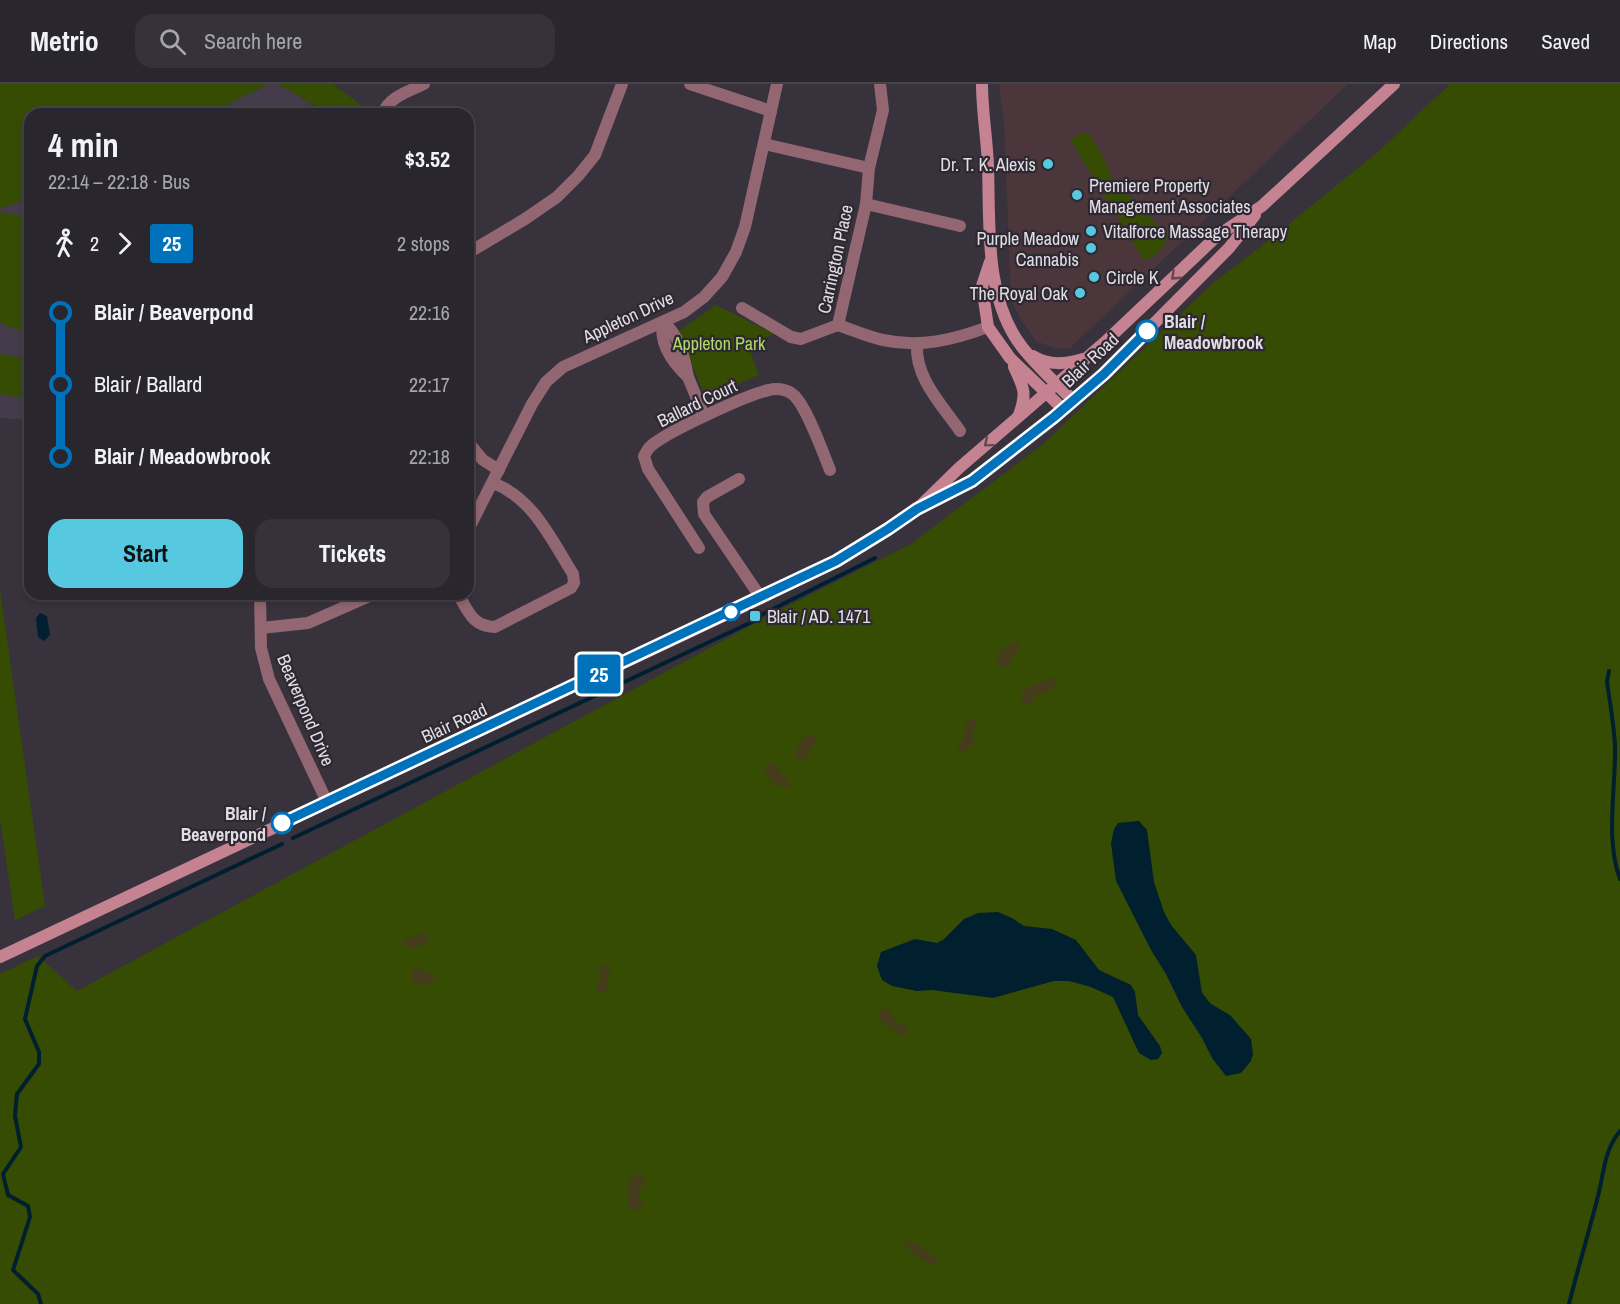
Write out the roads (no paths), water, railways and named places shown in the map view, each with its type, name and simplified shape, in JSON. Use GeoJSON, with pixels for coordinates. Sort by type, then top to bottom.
{"type":"FeatureCollection","features":[{"type":"Feature","properties":{"kind":"main road","name":"Blair Road"},"geometry":{"type":"LineString","coordinates":[[917,509],[959,468],[1087,358],[1217,236],[1262,206],[1394,84]]}},
{"type":"Feature","properties":{"kind":"main road"},"geometry":{"type":"LineString","coordinates":[[981,88],[987,133],[991,258],[996,287],[1007,322],[1063,409]]}},
{"type":"Feature","properties":{"kind":"main road","name":"Blair Road"},"geometry":{"type":"LineString","coordinates":[[0,957],[761,598],[836,561],[917,509],[972,481],[1104,374],[1229,248],[1262,206]]}},
{"type":"Feature","properties":{"kind":"main road"},"geometry":{"type":"LineString","coordinates":[[991,258],[982,286],[988,327],[1010,358],[1022,384],[1025,394],[1017,419]]}},
{"type":"Feature","properties":{"kind":"main road"},"geometry":{"type":"LineString","coordinates":[[1021,346],[1036,358],[1054,363],[1070,363],[1087,358]]}},
{"type":"Feature","properties":{"kind":"main road"},"geometry":{"type":"LineString","coordinates":[[1010,358],[1051,388],[1073,400]]}},
{"type":"Feature","properties":{"kind":"street"},"geometry":{"type":"LineString","coordinates":[[385,108],[392,100],[424,84]]}},
{"type":"Feature","properties":{"kind":"street"},"geometry":{"type":"LineString","coordinates":[[474,249],[557,197],[578,176],[595,155],[622,84]]}},
{"type":"Feature","properties":{"kind":"street"},"geometry":{"type":"LineString","coordinates":[[690,84],[771,111]]}},
{"type":"Feature","properties":{"kind":"street","name":"Appleton Drive"},"geometry":{"type":"LineString","coordinates":[[474,519],[532,404],[546,382],[563,367],[684,312],[722,277],[736,252],[745,227],[777,84]]}},
{"type":"Feature","properties":{"kind":"street","name":"Carrington Place"},"geometry":{"type":"LineString","coordinates":[[880,84],[883,110],[869,168],[866,204],[838,325],[881,340],[917,345],[962,337],[988,327]]}},
{"type":"Feature","properties":{"kind":"street"},"geometry":{"type":"LineString","coordinates":[[764,144],[869,168]]}},
{"type":"Feature","properties":{"kind":"street"},"geometry":{"type":"LineString","coordinates":[[866,204],[960,226]]}},
{"type":"Feature","properties":{"kind":"street"},"geometry":{"type":"LineString","coordinates":[[742,308],[791,337],[801,339],[838,325]]}},
{"type":"Feature","properties":{"kind":"street"},"geometry":{"type":"LineString","coordinates":[[663,321],[661,334],[674,364],[688,377],[704,416]]}},
{"type":"Feature","properties":{"kind":"street"},"geometry":{"type":"LineString","coordinates":[[917,345],[916,357],[923,377],[960,431]]}},
{"type":"Feature","properties":{"kind":"street","name":"Ballard Court"},"geometry":{"type":"LineString","coordinates":[[699,548],[648,469],[644,456],[649,447],[704,416],[768,390],[780,389],[793,393],[804,408],[830,470]]}},
{"type":"Feature","properties":{"kind":"street"},"geometry":{"type":"LineString","coordinates":[[474,449],[483,460],[499,470]]}},
{"type":"Feature","properties":{"kind":"street"},"geometry":{"type":"LineString","coordinates":[[739,480],[707,497],[703,502],[704,514],[761,598]]}},
{"type":"Feature","properties":{"kind":"street"},"geometry":{"type":"LineString","coordinates":[[461,600],[473,620],[484,626],[495,627],[571,588],[573,583],[573,574],[532,510],[510,489],[493,483]]}},
{"type":"Feature","properties":{"kind":"street","name":"Beaverpond Drive"},"geometry":{"type":"LineString","coordinates":[[260,600],[261,648],[269,679],[327,802]]}},
{"type":"Feature","properties":{"kind":"street"},"geometry":{"type":"LineString","coordinates":[[261,628],[308,623],[360,600]]}},
{"type":"Feature","properties":{"kind":"water"},"geometry":{"type":"Polygon","coordinates":[[[40,613],[47,616],[50,635],[44,641],[38,637],[36,618],[40,613]]]}},
{"type":"Feature","properties":{"kind":"water"},"geometry":{"type":"Polygon","coordinates":[[[1139,821],[1147,830],[1154,882],[1164,912],[1171,925],[1196,955],[1202,993],[1211,1004],[1230,1015],[1251,1039],[1253,1054],[1251,1061],[1241,1073],[1226,1076],[1212,1058],[1151,950],[1116,881],[1111,843],[1114,829],[1118,823],[1139,821]]]}},
{"type":"Feature","properties":{"kind":"water"},"geometry":{"type":"Polygon","coordinates":[[[998,912],[1024,926],[1052,929],[1076,940],[1099,970],[1131,985],[1135,992],[1138,1015],[1160,1046],[1162,1053],[1158,1059],[1151,1060],[1139,1053],[1113,997],[1091,987],[1069,981],[1054,981],[993,998],[932,990],[917,991],[892,986],[882,980],[877,966],[881,952],[915,939],[937,943],[964,919],[978,913],[998,912]]]}},
{"type":"Feature","properties":{"kind":"waterway"},"geometry":{"type":"LineString","coordinates":[[293,838],[756,620],[763,614],[875,558]]}},
{"type":"Feature","properties":{"kind":"waterway"},"geometry":{"type":"LineString","coordinates":[[1609,671],[1607,682],[1615,746],[1612,830],[1620,879]]}},
{"type":"Feature","properties":{"kind":"waterway"},"geometry":{"type":"LineString","coordinates":[[41,1304],[38,1294],[13,1270],[30,1217],[28,1206],[8,1195],[3,1174],[21,1147],[15,1116],[17,1094],[39,1064],[39,1052],[25,1019],[37,966],[45,956],[282,844]]}},
{"type":"Feature","properties":{"kind":"waterway"},"geometry":{"type":"LineString","coordinates":[[1569,1304],[1608,1154],[1620,1131]]}},
{"type":"Feature","properties":{"kind":"place","name":"Dr. T. K. Alexis"},"geometry":{"type":"Point","coordinates":[1048,164]}},
{"type":"Feature","properties":{"kind":"place","name":"Premiere Property Management Associates"},"geometry":{"type":"Point","coordinates":[1077,195]}},
{"type":"Feature","properties":{"kind":"place","name":"Vitalforce Massage Therapy"},"geometry":{"type":"Point","coordinates":[1091,231]}},
{"type":"Feature","properties":{"kind":"place","name":"Purple Meadow Cannabis"},"geometry":{"type":"Point","coordinates":[1091,248]}},
{"type":"Feature","properties":{"kind":"place","name":"Circle K"},"geometry":{"type":"Point","coordinates":[1094,277]}},
{"type":"Feature","properties":{"kind":"place","name":"The Royal Oak"},"geometry":{"type":"Point","coordinates":[1080,293]}},
{"type":"Feature","properties":{"kind":"place","name":"Blair / Meadowbrook"},"geometry":{"type":"Point","coordinates":[1147,331]}},
{"type":"Feature","properties":{"kind":"place","name":"Blair / AD. 1471"},"geometry":{"type":"Point","coordinates":[755,616]}},
{"type":"Feature","properties":{"kind":"place","name":"Blair / Beaverpond"},"geometry":{"type":"Point","coordinates":[282,823]}},
{"type":"Feature","properties":{"kind":"park label","name":"Appleton Park"},"geometry":{"type":"Point","coordinates":[719,343]}}]}
